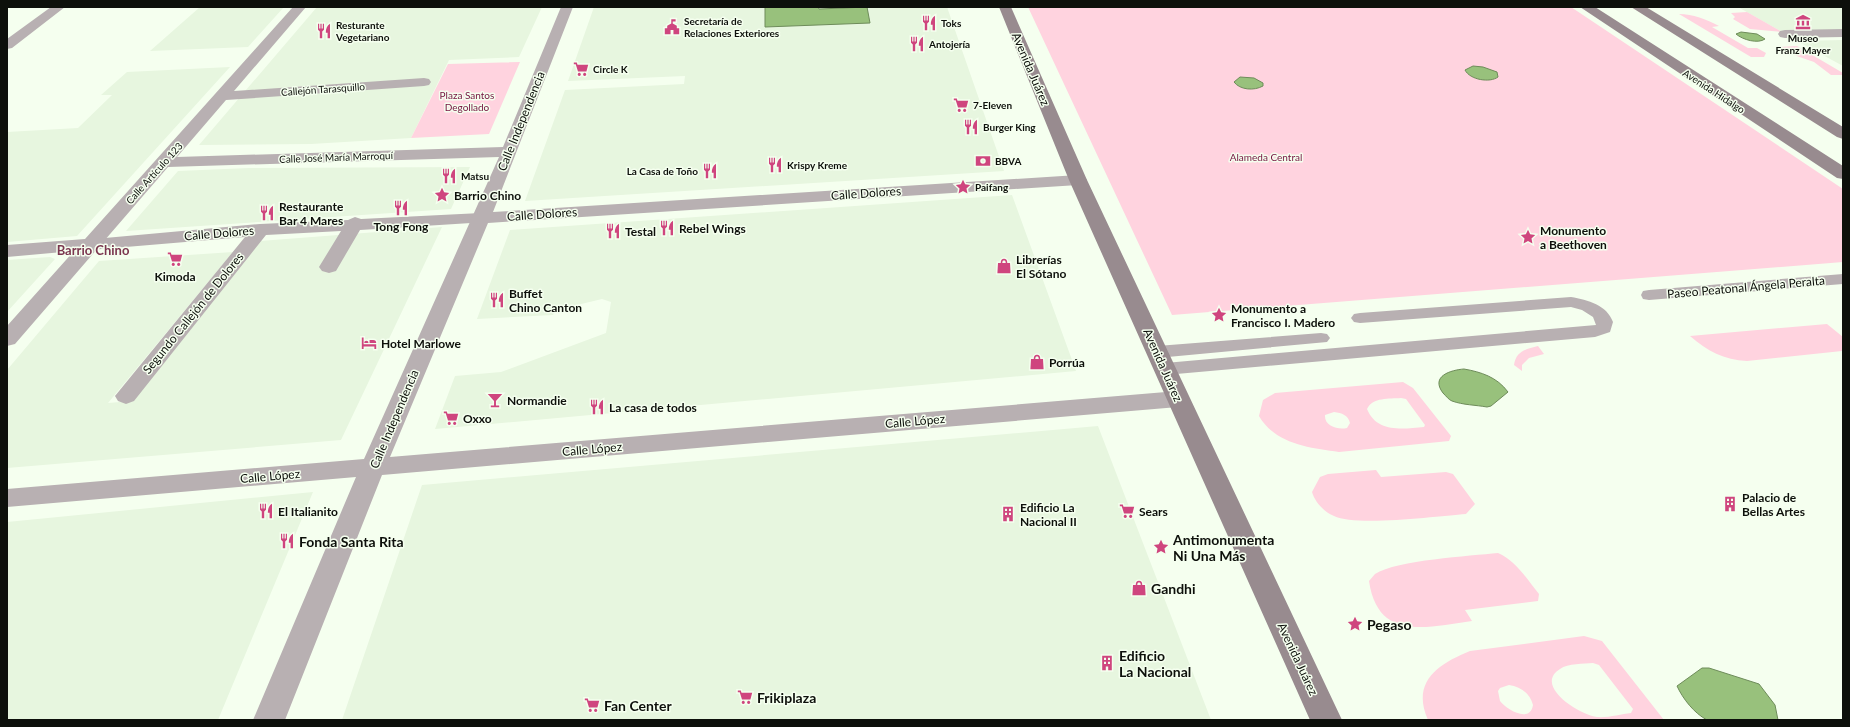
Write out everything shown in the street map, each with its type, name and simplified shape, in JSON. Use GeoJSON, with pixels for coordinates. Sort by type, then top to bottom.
{"type":"FeatureCollection","features":[{"type":"Feature","properties":{"kind":"main road","name":"Avenida Juárez"},"geometry":{"type":"LineString","coordinates":[[1005,7],[1078,180],[1326,720]]}},
{"type":"Feature","properties":{"kind":"main road","name":"Avenida Hidalgo"},"geometry":{"type":"LineString","coordinates":[[1586,7],[1843,174]]}},
{"type":"Feature","properties":{"kind":"main road"},"geometry":{"type":"LineString","coordinates":[[1637,7],[1843,134]]}},
{"type":"Feature","properties":{"kind":"street"},"geometry":{"type":"LineString","coordinates":[[7,45],[60,7]]}},
{"type":"Feature","properties":{"kind":"street","name":"Calle Artículo 123"},"geometry":{"type":"LineString","coordinates":[[7,338],[300,7]]}},
{"type":"Feature","properties":{"kind":"street","name":"Calle Independencia"},"geometry":{"type":"LineString","coordinates":[[269,720],[373,467],[482,218],[567,7]]}},
{"type":"Feature","properties":{"kind":"street"},"geometry":{"type":"LineString","coordinates":[[1785,34],[1843,33]]}},
{"type":"Feature","properties":{"kind":"street","name":"Callejón Tarasquillo"},"geometry":{"type":"LineString","coordinates":[[222,96],[424,82]]}},
{"type":"Feature","properties":{"kind":"street","name":"Calle José María Marroquí"},"geometry":{"type":"LineString","coordinates":[[163,162],[509,152]]}},
{"type":"Feature","properties":{"kind":"street","name":"Calle Dolores"},"geometry":{"type":"LineString","coordinates":[[7,251],[260,230],[482,218],[1078,180]]}},
{"type":"Feature","properties":{"kind":"street"},"geometry":{"type":"LineString","coordinates":[[329,267],[355,224]]}},
{"type":"Feature","properties":{"kind":"street","name":"Segundo Callejón de Dolores"},"geometry":{"type":"LineString","coordinates":[[126,396],[260,230]]}},
{"type":"Feature","properties":{"kind":"street","name":"Calle López"},"geometry":{"type":"LineString","coordinates":[[7,498],[1178,399]]}},
{"type":"Feature","properties":{"kind":"lane","name":"Paseo Peatonal Ángela Peralta"},"geometry":{"type":"LineString","coordinates":[[1650,295],[1843,279]]}},
{"type":"Feature","properties":{"kind":"lane"},"geometry":{"type":"LineString","coordinates":[[1158,354],[1595,332],[1604,328],[1605,326],[1602,317],[1598,313],[1586,306],[1571,302],[1360,318]]}},
{"type":"Feature","properties":{"kind":"lane"},"geometry":{"type":"LineString","coordinates":[[1158,354],[1317,333]]}},
{"type":"Feature","properties":{"kind":"shaded area"},"geometry":{"type":"Polygon","coordinates":[[[200,7],[284,7],[248,47],[150,51],[200,7]]]}},
{"type":"Feature","properties":{"kind":"shaded area"},"geometry":{"type":"Polygon","coordinates":[[[317,7],[542,7],[519,57],[449,60],[411,138],[311,144],[199,145],[317,7]]]}},
{"type":"Feature","properties":{"kind":"shaded area"},"geometry":{"type":"Polygon","coordinates":[[[594,7],[947,7],[1004,171],[525,201],[565,90],[684,84],[685,76],[568,81],[594,7]]]}},
{"type":"Feature","properties":{"kind":"shaded area"},"geometry":{"type":"Polygon","coordinates":[[[765,7],[818,7],[819,9],[867,7],[870,23],[765,27],[765,7]]]}},
{"type":"Feature","properties":{"kind":"shaded area","name":"Museo Franz Mayer"},"geometry":{"type":"Polygon","coordinates":[[[1738,7],[1843,7],[1843,31],[1782,32],[1738,7]]]}},
{"type":"Feature","properties":{"kind":"shaded area"},"geometry":{"type":"Polygon","coordinates":[[[1741,32],[1757,34],[1765,39],[1758,41],[1746,40],[1736,34],[1741,32]]]}},
{"type":"Feature","properties":{"kind":"shaded area"},"geometry":{"type":"Polygon","coordinates":[[[1843,40],[1843,66],[1797,41],[1843,40]]]}},
{"type":"Feature","properties":{"kind":"shaded area"},"geometry":{"type":"Polygon","coordinates":[[[1473,66],[1483,67],[1497,72],[1498,77],[1490,80],[1480,80],[1471,76],[1465,70],[1473,66]]]}},
{"type":"Feature","properties":{"kind":"shaded area"},"geometry":{"type":"Polygon","coordinates":[[[230,67],[77,236],[7,242],[7,132],[78,128],[112,95],[101,95],[127,72],[230,67]]]}},
{"type":"Feature","properties":{"kind":"shaded area"},"geometry":{"type":"Polygon","coordinates":[[[1240,77],[1254,78],[1263,83],[1263,86],[1256,89],[1240,87],[1234,82],[1240,77]]]}},
{"type":"Feature","properties":{"kind":"shaded area"},"geometry":{"type":"Polygon","coordinates":[[[470,167],[451,209],[126,231],[178,171],[249,168],[470,167]]]}},
{"type":"Feature","properties":{"kind":"shaded area"},"geometry":{"type":"Polygon","coordinates":[[[1012,195],[1076,371],[435,429],[455,376],[501,372],[606,333],[611,302],[602,299],[577,305],[576,309],[555,311],[553,315],[477,319],[510,230],[1012,195]]]}},
{"type":"Feature","properties":{"kind":"shaded area"},"geometry":{"type":"Polygon","coordinates":[[[442,227],[341,440],[7,468],[7,370],[99,261],[233,252],[108,403],[132,401],[260,241],[442,227]]]}},
{"type":"Feature","properties":{"kind":"shaded area"},"geometry":{"type":"Polygon","coordinates":[[[50,257],[55,259],[7,312],[7,260],[50,257]]]}},
{"type":"Feature","properties":{"kind":"shaded area"},"geometry":{"type":"Polygon","coordinates":[[[1464,369],[1494,379],[1499,382],[1508,392],[1491,406],[1487,407],[1451,400],[1443,393],[1439,382],[1444,375],[1453,371],[1464,369]]]}},
{"type":"Feature","properties":{"kind":"shaded area"},"geometry":{"type":"Polygon","coordinates":[[[1098,426],[1211,720],[342,720],[422,485],[1098,426]]]}},
{"type":"Feature","properties":{"kind":"shaded area"},"geometry":{"type":"Polygon","coordinates":[[[313,492],[218,720],[7,720],[7,522],[313,492]]]}},
{"type":"Feature","properties":{"kind":"shaded area"},"geometry":{"type":"Polygon","coordinates":[[[1702,668],[1709,668],[1759,684],[1775,705],[1778,720],[1707,720],[1702,717],[1689,705],[1677,686],[1702,668]]]}},
{"type":"Feature","properties":{"kind":"green space","name":"Alameda Central"},"geometry":{"type":"Polygon","coordinates":[[[1028,7],[1571,7],[1843,189],[1843,262],[1172,315],[1028,7]]]}},
{"type":"Feature","properties":{"kind":"green space"},"geometry":{"type":"Polygon","coordinates":[[[1747,12],[1782,32],[1750,29],[1733,19],[1735,17],[1731,13],[1747,12]]]}},
{"type":"Feature","properties":{"kind":"green space"},"geometry":{"type":"Polygon","coordinates":[[[1679,14],[1699,17],[1709,21],[1719,26],[1712,27],[1748,48],[1757,48],[1766,53],[1764,57],[1751,57],[1679,14]]]}},
{"type":"Feature","properties":{"kind":"green space"},"geometry":{"type":"Polygon","coordinates":[[[1797,46],[1843,73],[1843,75],[1831,75],[1814,62],[1788,53],[1779,47],[1797,46]]]}},
{"type":"Feature","properties":{"kind":"green space","name":"Plaza Santos Degollado"},"geometry":{"type":"Polygon","coordinates":[[[520,62],[489,134],[411,138],[448,64],[520,62]]]}},
{"type":"Feature","properties":{"kind":"green space"},"geometry":{"type":"Polygon","coordinates":[[[1827,324],[1843,337],[1842,351],[1747,361],[1731,359],[1716,354],[1690,336],[1827,324]]]}},
{"type":"Feature","properties":{"kind":"green space"},"geometry":{"type":"Polygon","coordinates":[[[1538,346],[1544,354],[1529,358],[1522,365],[1522,371],[1514,365],[1515,360],[1522,351],[1538,346]]]}},
{"type":"Feature","properties":{"kind":"green space"},"geometry":{"type":"Polygon","coordinates":[[[1403,382],[1413,388],[1451,436],[1449,441],[1339,452],[1317,449],[1284,439],[1274,433],[1259,416],[1263,400],[1275,393],[1403,382]],[[1401,398],[1373,402],[1367,409],[1371,417],[1384,426],[1399,429],[1424,427],[1425,425],[1406,399],[1401,398]],[[1334,412],[1325,415],[1325,419],[1329,425],[1336,428],[1347,428],[1350,423],[1348,418],[1342,414],[1334,412]]]}},
{"type":"Feature","properties":{"kind":"green space"},"geometry":{"type":"Polygon","coordinates":[[[1376,470],[1381,477],[1446,472],[1453,474],[1475,504],[1466,514],[1398,520],[1360,521],[1345,519],[1330,514],[1320,506],[1313,496],[1312,492],[1320,477],[1328,474],[1376,470]]]}},
{"type":"Feature","properties":{"kind":"green space"},"geometry":{"type":"Polygon","coordinates":[[[1498,553],[1516,566],[1526,577],[1539,594],[1538,601],[1465,610],[1472,621],[1422,627],[1407,626],[1394,622],[1383,614],[1374,600],[1369,581],[1375,574],[1385,569],[1434,559],[1498,553]]]}},
{"type":"Feature","properties":{"kind":"green space"},"geometry":{"type":"Polygon","coordinates":[[[1584,636],[1602,641],[1664,720],[1428,720],[1424,707],[1423,695],[1425,685],[1438,669],[1458,656],[1470,651],[1584,636]],[[1593,663],[1572,665],[1560,669],[1553,676],[1552,683],[1555,691],[1562,699],[1589,715],[1601,717],[1631,713],[1633,709],[1599,665],[1593,663]],[[1509,685],[1500,688],[1498,691],[1500,701],[1512,711],[1527,714],[1531,711],[1533,705],[1530,697],[1521,689],[1509,685]]]}},
{"type":"Feature","properties":{"kind":"place","name":"Museo Franz Mayer"},"geometry":{"type":"Point","coordinates":[1803,22]}},
{"type":"Feature","properties":{"kind":"place","name":"Toks"},"geometry":{"type":"Point","coordinates":[929,23]}},
{"type":"Feature","properties":{"kind":"place","name":"Secretaría de Relaciones Exteriores"},"geometry":{"type":"Point","coordinates":[672,27]}},
{"type":"Feature","properties":{"kind":"place","name":"Resturante Vegetariano"},"geometry":{"type":"Point","coordinates":[324,31]}},
{"type":"Feature","properties":{"kind":"place","name":"Antojería"},"geometry":{"type":"Point","coordinates":[917,44]}},
{"type":"Feature","properties":{"kind":"place","name":"Circle K"},"geometry":{"type":"Point","coordinates":[581,69]}},
{"type":"Feature","properties":{"kind":"place","name":"7-Eleven"},"geometry":{"type":"Point","coordinates":[961,105]}},
{"type":"Feature","properties":{"kind":"place","name":"Burger King"},"geometry":{"type":"Point","coordinates":[971,127]}},
{"type":"Feature","properties":{"kind":"place","name":"BBVA"},"geometry":{"type":"Point","coordinates":[983,161]}},
{"type":"Feature","properties":{"kind":"place","name":"Krispy Kreme"},"geometry":{"type":"Point","coordinates":[775,165]}},
{"type":"Feature","properties":{"kind":"place","name":"La Casa de Toño"},"geometry":{"type":"Point","coordinates":[710,171]}},
{"type":"Feature","properties":{"kind":"place","name":"Matsu"},"geometry":{"type":"Point","coordinates":[449,176]}},
{"type":"Feature","properties":{"kind":"place","name":"Paifang"},"geometry":{"type":"Point","coordinates":[963,187]}},
{"type":"Feature","properties":{"kind":"place","name":"Barrio Chino"},"geometry":{"type":"Point","coordinates":[442,195]}},
{"type":"Feature","properties":{"kind":"place","name":"Tong Fong"},"geometry":{"type":"Point","coordinates":[401,208]}},
{"type":"Feature","properties":{"kind":"place","name":"Restaurante Bar 4 Mares"},"geometry":{"type":"Point","coordinates":[267,213]}},
{"type":"Feature","properties":{"kind":"place","name":"Rebel Wings"},"geometry":{"type":"Point","coordinates":[667,228]}},
{"type":"Feature","properties":{"kind":"place","name":"Testal"},"geometry":{"type":"Point","coordinates":[613,231]}},
{"type":"Feature","properties":{"kind":"place","name":"Monumento a Beethoven"},"geometry":{"type":"Point","coordinates":[1528,237]}},
{"type":"Feature","properties":{"kind":"place","name":"Kimoda"},"geometry":{"type":"Point","coordinates":[175,259]}},
{"type":"Feature","properties":{"kind":"place","name":"Librerías El Sótano"},"geometry":{"type":"Point","coordinates":[1004,266]}},
{"type":"Feature","properties":{"kind":"place","name":"Buffet Chino Canton"},"geometry":{"type":"Point","coordinates":[497,300]}},
{"type":"Feature","properties":{"kind":"place","name":"Monumento a Francisco I. Madero"},"geometry":{"type":"Point","coordinates":[1219,315]}},
{"type":"Feature","properties":{"kind":"place","name":"Hotel Marlowe"},"geometry":{"type":"Point","coordinates":[369,343]}},
{"type":"Feature","properties":{"kind":"place","name":"Porrúa"},"geometry":{"type":"Point","coordinates":[1037,362]}},
{"type":"Feature","properties":{"kind":"place","name":"Normandie"},"geometry":{"type":"Point","coordinates":[495,400]}},
{"type":"Feature","properties":{"kind":"place","name":"La casa de todos"},"geometry":{"type":"Point","coordinates":[597,407]}},
{"type":"Feature","properties":{"kind":"place","name":"Oxxo"},"geometry":{"type":"Point","coordinates":[451,418]}},
{"type":"Feature","properties":{"kind":"place","name":"Palacio de Bellas Artes"},"geometry":{"type":"Point","coordinates":[1730,504]}},
{"type":"Feature","properties":{"kind":"place","name":"El Italianito"},"geometry":{"type":"Point","coordinates":[266,511]}},
{"type":"Feature","properties":{"kind":"place","name":"Sears"},"geometry":{"type":"Point","coordinates":[1127,511]}},
{"type":"Feature","properties":{"kind":"place","name":"Edificio La Nacional II"},"geometry":{"type":"Point","coordinates":[1008,514]}},
{"type":"Feature","properties":{"kind":"place","name":"Fonda Santa Rita"},"geometry":{"type":"Point","coordinates":[287,541]}},
{"type":"Feature","properties":{"kind":"place","name":"Antimonumenta Ni Una Más"},"geometry":{"type":"Point","coordinates":[1161,547]}},
{"type":"Feature","properties":{"kind":"place","name":"Gandhi"},"geometry":{"type":"Point","coordinates":[1139,588]}},
{"type":"Feature","properties":{"kind":"place","name":"Pegaso"},"geometry":{"type":"Point","coordinates":[1355,624]}},
{"type":"Feature","properties":{"kind":"place","name":"Edificio La Nacional"},"geometry":{"type":"Point","coordinates":[1107,663]}},
{"type":"Feature","properties":{"kind":"place","name":"Frikiplaza"},"geometry":{"type":"Point","coordinates":[745,697]}},
{"type":"Feature","properties":{"kind":"place","name":"Fan Center"},"geometry":{"type":"Point","coordinates":[592,705]}},
{"type":"Feature","properties":{"kind":"district","name":"Barrio Chino"},"geometry":{"type":"Point","coordinates":[93,250]}}]}
